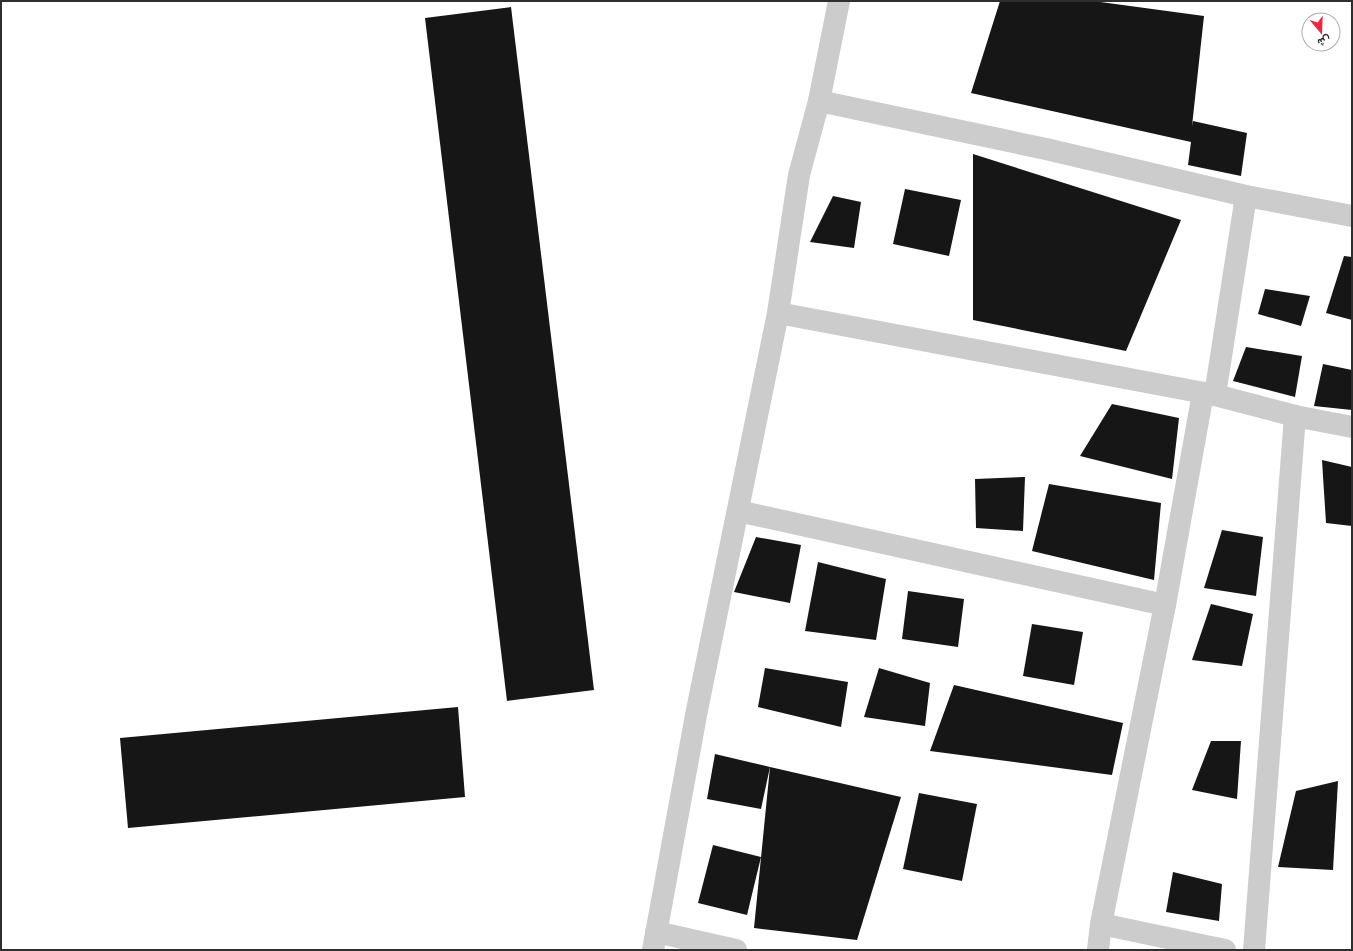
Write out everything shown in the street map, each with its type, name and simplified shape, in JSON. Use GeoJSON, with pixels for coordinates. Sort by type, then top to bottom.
{"type":"FeatureCollection","features":[{"type":"Feature","properties":{"kind":"street"},"geometry":{"type":"LineString","coordinates":[[736,950],[654,941],[697,710],[778,313],[799,175],[819,101],[839,1]]}},
{"type":"Feature","properties":{"kind":"street"},"geometry":{"type":"LineString","coordinates":[[819,101],[1046,149],[1246,196],[1352,216]]}},
{"type":"Feature","properties":{"kind":"street"},"geometry":{"type":"LineString","coordinates":[[1098,950],[1101,924],[1209,394],[1246,196]]}},
{"type":"Feature","properties":{"kind":"street"},"geometry":{"type":"LineString","coordinates":[[778,313],[1209,394],[1295,416],[1352,427]]}},
{"type":"Feature","properties":{"kind":"street"},"geometry":{"type":"LineString","coordinates":[[1254,950],[1295,416]]}},
{"type":"Feature","properties":{"kind":"street"},"geometry":{"type":"LineString","coordinates":[[738,511],[1165,605]]}},
{"type":"Feature","properties":{"kind":"street"},"geometry":{"type":"LineString","coordinates":[[1101,924],[1225,950]]}},
{"type":"Feature","properties":{"kind":"building"},"geometry":{"type":"Polygon","coordinates":[[[1000,1],[1093,1],[1204,16],[1192,126],[1193,121],[1247,133],[1241,176],[1188,165],[1191,142],[971,93],[1000,1]]]}},
{"type":"Feature","properties":{"kind":"building"},"geometry":{"type":"Polygon","coordinates":[[[511,7],[594,690],[507,701],[425,18],[511,7]]]}},
{"type":"Feature","properties":{"kind":"building"},"geometry":{"type":"Polygon","coordinates":[[[973,154],[1181,220],[1126,351],[973,320],[973,154]]]}},
{"type":"Feature","properties":{"kind":"building"},"geometry":{"type":"Polygon","coordinates":[[[905,189],[961,200],[949,256],[893,244],[905,189]]]}},
{"type":"Feature","properties":{"kind":"building"},"geometry":{"type":"Polygon","coordinates":[[[833,196],[861,202],[854,248],[810,242],[833,196]]]}},
{"type":"Feature","properties":{"kind":"building"},"geometry":{"type":"Polygon","coordinates":[[[1344,256],[1352,257],[1352,320],[1326,313],[1344,256]]]}},
{"type":"Feature","properties":{"kind":"building"},"geometry":{"type":"Polygon","coordinates":[[[1265,289],[1310,296],[1301,326],[1258,314],[1265,289]]]}},
{"type":"Feature","properties":{"kind":"building"},"geometry":{"type":"Polygon","coordinates":[[[1246,347],[1302,356],[1295,397],[1233,381],[1246,347]]]}},
{"type":"Feature","properties":{"kind":"building"},"geometry":{"type":"Polygon","coordinates":[[[1323,364],[1352,370],[1352,410],[1314,406],[1323,364]]]}},
{"type":"Feature","properties":{"kind":"building"},"geometry":{"type":"Polygon","coordinates":[[[1112,404],[1179,418],[1172,479],[1080,456],[1112,404]]]}},
{"type":"Feature","properties":{"kind":"building"},"geometry":{"type":"Polygon","coordinates":[[[1322,460],[1352,467],[1352,526],[1326,523],[1322,460]]]}},
{"type":"Feature","properties":{"kind":"building"},"geometry":{"type":"Polygon","coordinates":[[[1025,477],[1023,531],[976,528],[975,479],[1025,477]]]}},
{"type":"Feature","properties":{"kind":"building"},"geometry":{"type":"Polygon","coordinates":[[[1049,484],[1161,503],[1154,580],[1032,551],[1049,484]]]}},
{"type":"Feature","properties":{"kind":"building"},"geometry":{"type":"Polygon","coordinates":[[[1222,530],[1263,537],[1256,596],[1204,588],[1222,530]]]}},
{"type":"Feature","properties":{"kind":"building"},"geometry":{"type":"Polygon","coordinates":[[[756,537],[801,545],[790,603],[734,592],[756,537]]]}},
{"type":"Feature","properties":{"kind":"building"},"geometry":{"type":"Polygon","coordinates":[[[818,562],[886,579],[876,640],[805,631],[818,562]]]}},
{"type":"Feature","properties":{"kind":"building"},"geometry":{"type":"Polygon","coordinates":[[[908,591],[964,599],[958,647],[902,639],[908,591]]]}},
{"type":"Feature","properties":{"kind":"building"},"geometry":{"type":"Polygon","coordinates":[[[1211,604],[1253,614],[1242,666],[1192,660],[1211,604]]]}},
{"type":"Feature","properties":{"kind":"building"},"geometry":{"type":"Polygon","coordinates":[[[1032,624],[1083,632],[1074,685],[1023,676],[1032,624]]]}},
{"type":"Feature","properties":{"kind":"building"},"geometry":{"type":"Polygon","coordinates":[[[765,668],[848,682],[841,727],[758,707],[765,668]]]}},
{"type":"Feature","properties":{"kind":"building"},"geometry":{"type":"Polygon","coordinates":[[[879,668],[930,683],[925,726],[864,717],[879,668]]]}},
{"type":"Feature","properties":{"kind":"building"},"geometry":{"type":"Polygon","coordinates":[[[954,685],[1123,723],[1112,775],[930,751],[954,685]]]}},
{"type":"Feature","properties":{"kind":"building"},"geometry":{"type":"Polygon","coordinates":[[[458,707],[465,797],[128,828],[120,738],[458,707]]]}},
{"type":"Feature","properties":{"kind":"building"},"geometry":{"type":"Polygon","coordinates":[[[1211,741],[1241,741],[1237,799],[1192,790],[1211,741]]]}},
{"type":"Feature","properties":{"kind":"building"},"geometry":{"type":"Polygon","coordinates":[[[715,754],[770,767],[761,809],[707,799],[715,754]]]}},
{"type":"Feature","properties":{"kind":"building"},"geometry":{"type":"Polygon","coordinates":[[[770,767],[901,797],[857,940],[754,928],[770,767]]]}},
{"type":"Feature","properties":{"kind":"building"},"geometry":{"type":"Polygon","coordinates":[[[1338,781],[1333,870],[1278,867],[1296,791],[1338,781]]]}},
{"type":"Feature","properties":{"kind":"building"},"geometry":{"type":"Polygon","coordinates":[[[919,793],[977,804],[962,881],[903,869],[919,793]]]}},
{"type":"Feature","properties":{"kind":"building"},"geometry":{"type":"Polygon","coordinates":[[[713,845],[761,857],[747,915],[698,903],[713,845]]]}},
{"type":"Feature","properties":{"kind":"building"},"geometry":{"type":"Polygon","coordinates":[[[1173,872],[1222,884],[1219,921],[1166,912],[1173,872]]]}}]}
